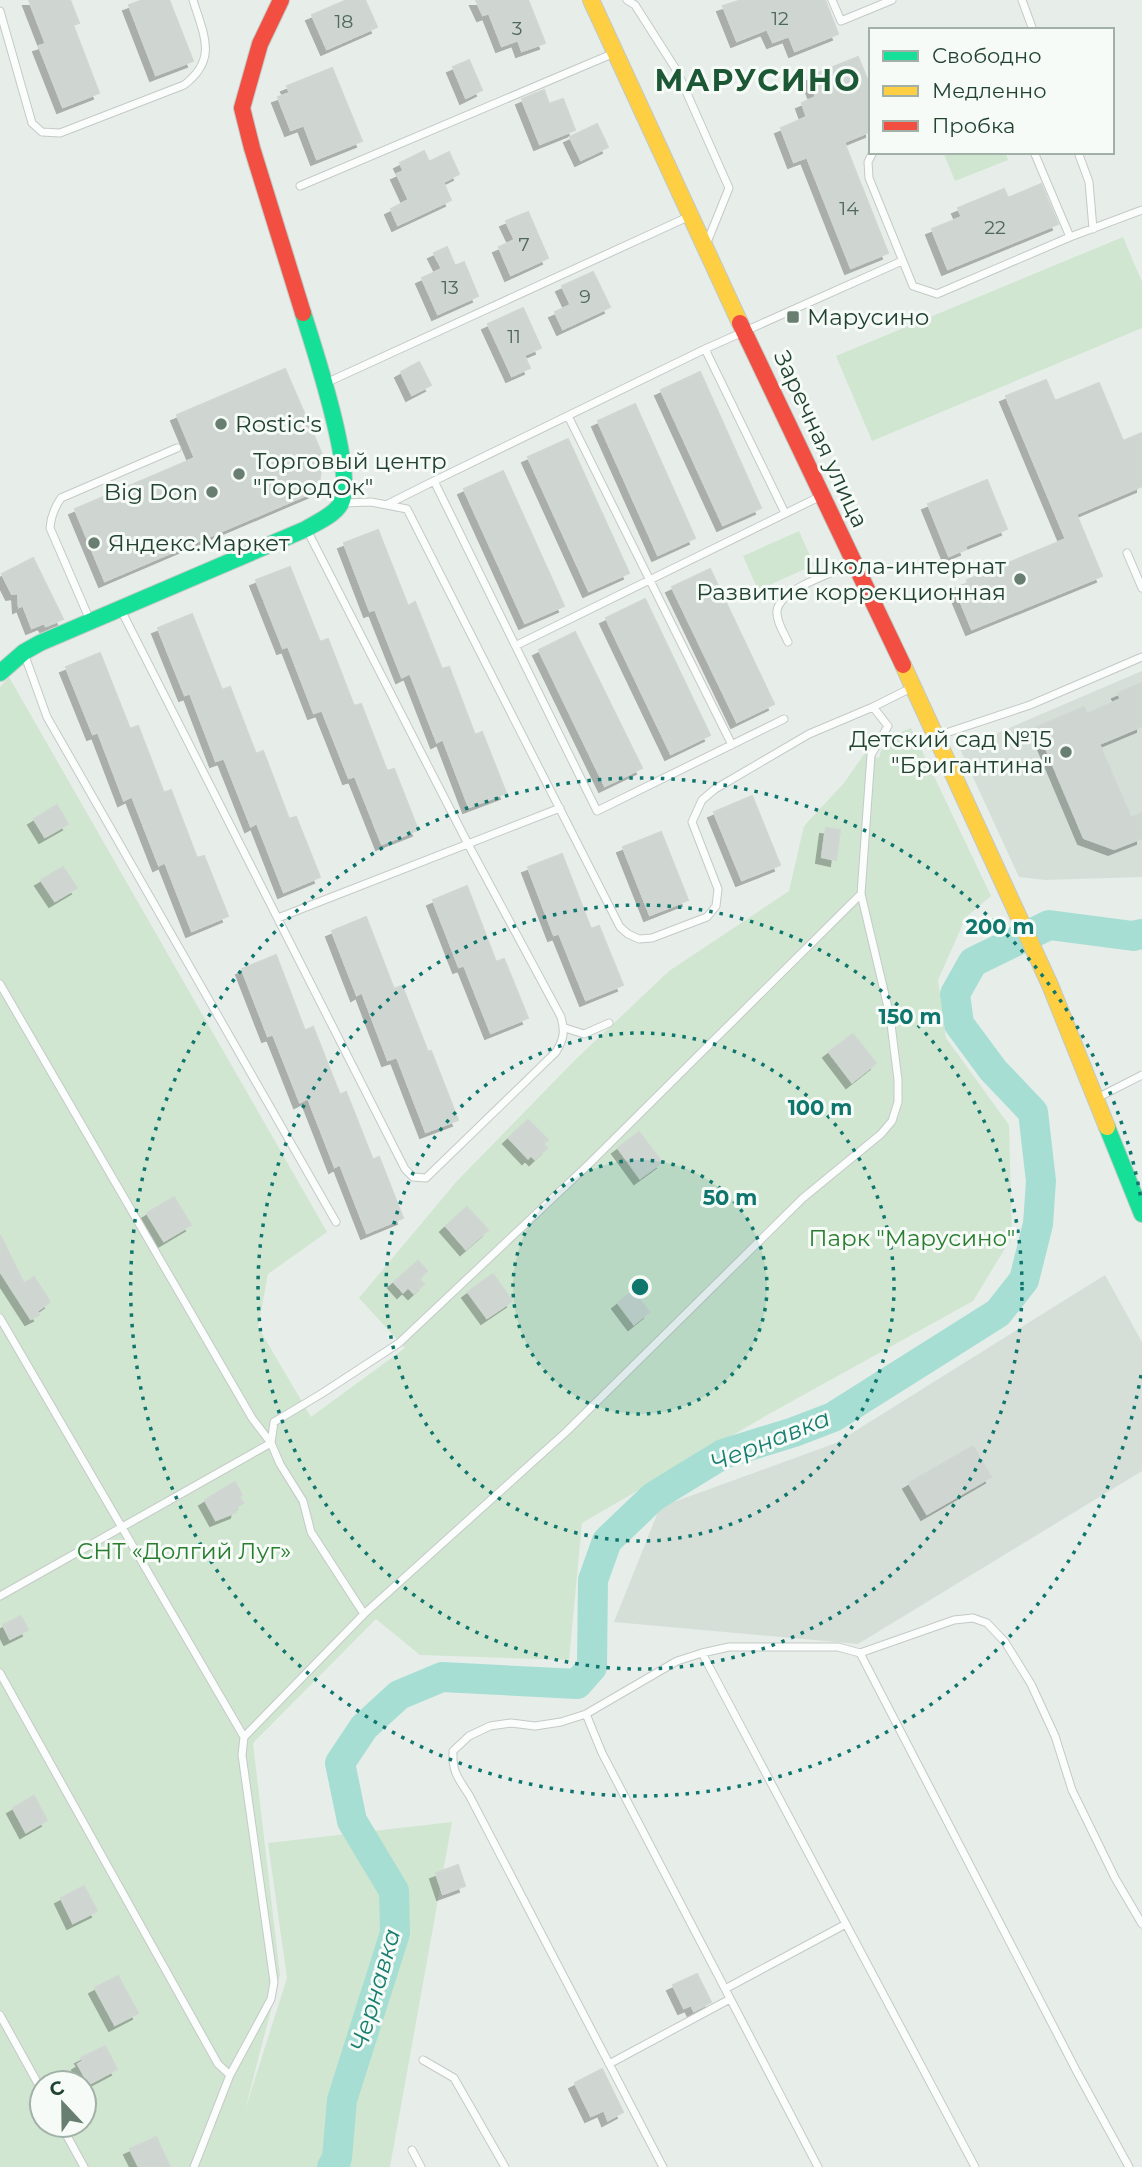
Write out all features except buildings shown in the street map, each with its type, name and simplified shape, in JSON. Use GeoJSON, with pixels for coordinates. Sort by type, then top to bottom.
{"type":"FeatureCollection","features":[{"type":"Feature","properties":{"kind":"street"},"geometry":{"type":"LineString","coordinates":[[0,673],[24,652],[306,529],[332,513],[341,503],[345,475],[325,384],[242,108],[260,44],[281,0]]}},
{"type":"Feature","properties":{"kind":"street","name":"Заречная улица"},"geometry":{"type":"LineString","coordinates":[[592,0],[744,331],[937,736],[1050,985],[1142,1214]]}},
{"type":"Feature","properties":{"kind":"lane"},"geometry":{"type":"LineString","coordinates":[[0,11],[32,123],[42,132],[60,133],[184,85],[196,76],[204,63],[206,52],[193,0]]}},
{"type":"Feature","properties":{"kind":"lane"},"geometry":{"type":"LineString","coordinates":[[627,0],[635,5],[677,71],[729,188],[705,247]]}},
{"type":"Feature","properties":{"kind":"lane"},"geometry":{"type":"LineString","coordinates":[[832,0],[841,21],[892,0]]}},
{"type":"Feature","properties":{"kind":"lane"},"geometry":{"type":"LineString","coordinates":[[1022,0],[1032,28]]}},
{"type":"Feature","properties":{"kind":"lane"},"geometry":{"type":"LineString","coordinates":[[300,186],[616,53]]}},
{"type":"Feature","properties":{"kind":"lane"},"geometry":{"type":"LineString","coordinates":[[872,154],[868,162],[869,178],[913,286],[937,294],[1070,237],[1142,210]]}},
{"type":"Feature","properties":{"kind":"lane"},"geometry":{"type":"LineString","coordinates":[[1035,154],[1070,237]]}},
{"type":"Feature","properties":{"kind":"lane"},"geometry":{"type":"LineString","coordinates":[[1079,154],[1089,182],[1093,229]]}},
{"type":"Feature","properties":{"kind":"lane"},"geometry":{"type":"LineString","coordinates":[[325,384],[691,215]]}},
{"type":"Feature","properties":{"kind":"lane"},"geometry":{"type":"LineString","coordinates":[[388,505],[705,349],[902,261]]}},
{"type":"Feature","properties":{"kind":"lane"},"geometry":{"type":"LineString","coordinates":[[705,349],[785,513]]}},
{"type":"Feature","properties":{"kind":"lane"},"geometry":{"type":"LineString","coordinates":[[568,416],[732,745]]}},
{"type":"Feature","properties":{"kind":"lane"},"geometry":{"type":"LineString","coordinates":[[90,622],[50,528],[54,508],[61,498],[177,448]]}},
{"type":"Feature","properties":{"kind":"lane"},"geometry":{"type":"LineString","coordinates":[[434,481],[597,811],[784,719]]}},
{"type":"Feature","properties":{"kind":"lane"},"geometry":{"type":"LineString","coordinates":[[517,645],[822,495]]}},
{"type":"Feature","properties":{"kind":"lane"},"geometry":{"type":"LineString","coordinates":[[341,503],[388,505],[407,509],[620,927],[639,939],[652,939],[707,917],[716,906],[718,889],[692,822],[702,800],[715,789],[809,734],[914,687]]}},
{"type":"Feature","properties":{"kind":"lane"},"geometry":{"type":"LineString","coordinates":[[120,608],[405,1170],[413,1177],[426,1178],[556,1052],[563,1041],[565,1028],[306,529]]}},
{"type":"Feature","properties":{"kind":"lane"},"geometry":{"type":"LineString","coordinates":[[1127,553],[1142,588]]}},
{"type":"Feature","properties":{"kind":"lane"},"geometry":{"type":"LineString","coordinates":[[788,642],[778,620],[777,610],[780,603],[802,586],[855,563]]}},
{"type":"Feature","properties":{"kind":"lane"},"geometry":{"type":"LineString","coordinates":[[24,652],[47,717],[336,1222]]}},
{"type":"Feature","properties":{"kind":"lane"},"geometry":{"type":"LineString","coordinates":[[937,736],[1030,705],[1142,657]]}},
{"type":"Feature","properties":{"kind":"lane"},"geometry":{"type":"LineString","coordinates":[[244,1737],[364,1614],[566,1432],[803,1198],[881,1134],[892,1121],[898,1102],[898,1080],[890,1016],[861,894],[871,755],[888,726],[873,707]]}},
{"type":"Feature","properties":{"kind":"lane"},"geometry":{"type":"LineString","coordinates":[[278,918],[560,808]]}},
{"type":"Feature","properties":{"kind":"lane"},"geometry":{"type":"LineString","coordinates":[[271,1443],[274,1422],[399,1343],[589,1164],[861,894]]}},
{"type":"Feature","properties":{"kind":"lane"},"geometry":{"type":"LineString","coordinates":[[0,984],[252,1418],[271,1443],[303,1501],[311,1532],[364,1614]]}},
{"type":"Feature","properties":{"kind":"lane"},"geometry":{"type":"LineString","coordinates":[[565,1028],[584,1034],[609,1023]]}},
{"type":"Feature","properties":{"kind":"lane"},"geometry":{"type":"LineString","coordinates":[[1097,1098],[1142,1075]]}},
{"type":"Feature","properties":{"kind":"lane"},"geometry":{"type":"LineString","coordinates":[[0,1318],[244,1737],[242,1755],[274,1982],[271,1999],[230,2075],[194,2167]]}},
{"type":"Feature","properties":{"kind":"lane"},"geometry":{"type":"LineString","coordinates":[[0,1596],[271,1443]]}},
{"type":"Feature","properties":{"kind":"lane"},"geometry":{"type":"LineString","coordinates":[[663,2167],[452,1766],[453,1751],[469,1736],[490,1726],[511,1723],[535,1726],[586,1714],[677,1661],[702,1653],[729,1647],[838,1647],[860,1653],[954,1620],[974,1618],[987,1623],[1005,1642],[1031,1684],[1055,1736],[1072,1790],[1115,1878],[1142,1924]]}},
{"type":"Feature","properties":{"kind":"lane"},"geometry":{"type":"LineString","coordinates":[[702,1653],[975,2167]]}},
{"type":"Feature","properties":{"kind":"lane"},"geometry":{"type":"LineString","coordinates":[[860,1653],[1129,2167]]}},
{"type":"Feature","properties":{"kind":"lane"},"geometry":{"type":"LineString","coordinates":[[0,1673],[218,2064],[230,2075]]}},
{"type":"Feature","properties":{"kind":"lane"},"geometry":{"type":"LineString","coordinates":[[586,1714],[602,1753],[818,2167]]}},
{"type":"Feature","properties":{"kind":"lane"},"geometry":{"type":"LineString","coordinates":[[725,1989],[846,1924]]}},
{"type":"Feature","properties":{"kind":"lane"},"geometry":{"type":"LineString","coordinates":[[609,2064],[730,1999]]}},
{"type":"Feature","properties":{"kind":"lane"},"geometry":{"type":"LineString","coordinates":[[0,2015],[30,2069]]}},
{"type":"Feature","properties":{"kind":"lane"},"geometry":{"type":"LineString","coordinates":[[424,2060],[454,2078],[505,2167]]}},
{"type":"Feature","properties":{"kind":"lane"},"geometry":{"type":"LineString","coordinates":[[69,2139],[84,2167]]}},
{"type":"Feature","properties":{"kind":"lane"},"geometry":{"type":"LineString","coordinates":[[412,2150],[421,2167]]}},
{"type":"Feature","properties":{"kind":"shaded area"},"geometry":{"type":"Polygon","coordinates":[[[1142,671],[1142,877],[1045,880],[1019,877],[960,749],[1142,671]]]}},
{"type":"Feature","properties":{"kind":"shaded area"},"geometry":{"type":"Polygon","coordinates":[[[1105,1275],[1142,1342],[1142,1471],[858,1644],[614,1622],[660,1507],[836,1443],[1105,1275]]]}},
{"type":"Feature","properties":{"kind":"green space"},"geometry":{"type":"Polygon","coordinates":[[[944,154],[1006,154],[1008,160],[955,181],[944,154]]]}},
{"type":"Feature","properties":{"kind":"green space"},"geometry":{"type":"Polygon","coordinates":[[[1123,237],[1142,282],[1142,328],[872,441],[836,356],[1123,237]]]}},
{"type":"Feature","properties":{"kind":"green space"},"geometry":{"type":"Polygon","coordinates":[[[799,531],[814,565],[758,590],[743,556],[799,531]]]}},
{"type":"Feature","properties":{"kind":"green space","name":"СНТ «Долгий Луг»"},"geometry":{"type":"Polygon","coordinates":[[[9,677],[327,1232],[268,1274],[258,1327],[311,1417],[405,1348],[359,1298],[457,1181],[574,1061],[669,971],[789,891],[804,826],[844,783],[865,753],[879,758],[890,738],[911,728],[991,896],[966,917],[938,980],[946,1038],[1009,1125],[1012,1237],[973,1301],[769,1414],[582,1523],[569,1660],[420,1655],[376,1619],[253,1743],[280,1975],[245,2110],[287,1978],[268,1843],[452,1822],[390,2167],[0,2167],[0,687],[9,677]]]}},
{"type":"Feature","properties":{"kind":"waterway","name":"Чернавка"},"geometry":{"type":"LineString","coordinates":[[332,2167],[337,2158],[342,2100],[395,1933],[394,1891],[352,1821],[340,1763],[364,1727],[399,1695],[442,1677],[577,1684],[592,1667],[593,1580],[607,1541],[653,1497],[723,1454],[833,1417],[998,1313],[1024,1280],[1038,1224],[1041,1181],[1033,1112],[993,1070],[959,1024],[955,994],[973,962],[1049,925],[1133,936],[1142,934]]}},
{"type":"Feature","properties":{"kind":"traffic: fast"},"geometry":{"type":"LineString","coordinates":[[0,673],[24,652],[40,643],[306,529],[338,507],[344,488],[343,466],[332,410],[303,313]]}},
{"type":"Feature","properties":{"kind":"traffic: fast"},"geometry":{"type":"LineString","coordinates":[[1107,1127],[1142,1214]]}},
{"type":"Feature","properties":{"kind":"traffic: slow"},"geometry":{"type":"LineString","coordinates":[[591,0],[740,323]]}},
{"type":"Feature","properties":{"kind":"traffic: slow"},"geometry":{"type":"LineString","coordinates":[[903,665],[1050,985],[1107,1127]]}},
{"type":"Feature","properties":{"kind":"traffic: jam"},"geometry":{"type":"LineString","coordinates":[[281,0],[260,44],[242,108],[303,313]]}},
{"type":"Feature","properties":{"kind":"traffic: jam"},"geometry":{"type":"LineString","coordinates":[[740,323],[903,665]]}},
{"type":"Feature","properties":{"kind":"place","name":"Марусино"},"geometry":{"type":"Point","coordinates":[793,317]}},
{"type":"Feature","properties":{"kind":"place","name":"Rostic's"},"geometry":{"type":"Point","coordinates":[221,424]}},
{"type":"Feature","properties":{"kind":"place","name":"Торговый центр \"ГородОк\""},"geometry":{"type":"Point","coordinates":[239,474]}},
{"type":"Feature","properties":{"kind":"place","name":"Big Don"},"geometry":{"type":"Point","coordinates":[212,492]}},
{"type":"Feature","properties":{"kind":"place","name":"Яндекс.Маркет"},"geometry":{"type":"Point","coordinates":[94,543]}},
{"type":"Feature","properties":{"kind":"place","name":"Школа-интернат Развитие коррекционная"},"geometry":{"type":"Point","coordinates":[1020,579]}},
{"type":"Feature","properties":{"kind":"place","name":"Детский сад №15 \"Бригантина\""},"geometry":{"type":"Point","coordinates":[1066,752]}},
{"type":"Feature","properties":{"kind":"district","name":"МАРУСИНО"},"geometry":{"type":"Point","coordinates":[758,80]}},
{"type":"Feature","properties":{"kind":"park label","name":"Парк \"Марусино\""},"geometry":{"type":"Point","coordinates":[912,1238]}}]}
